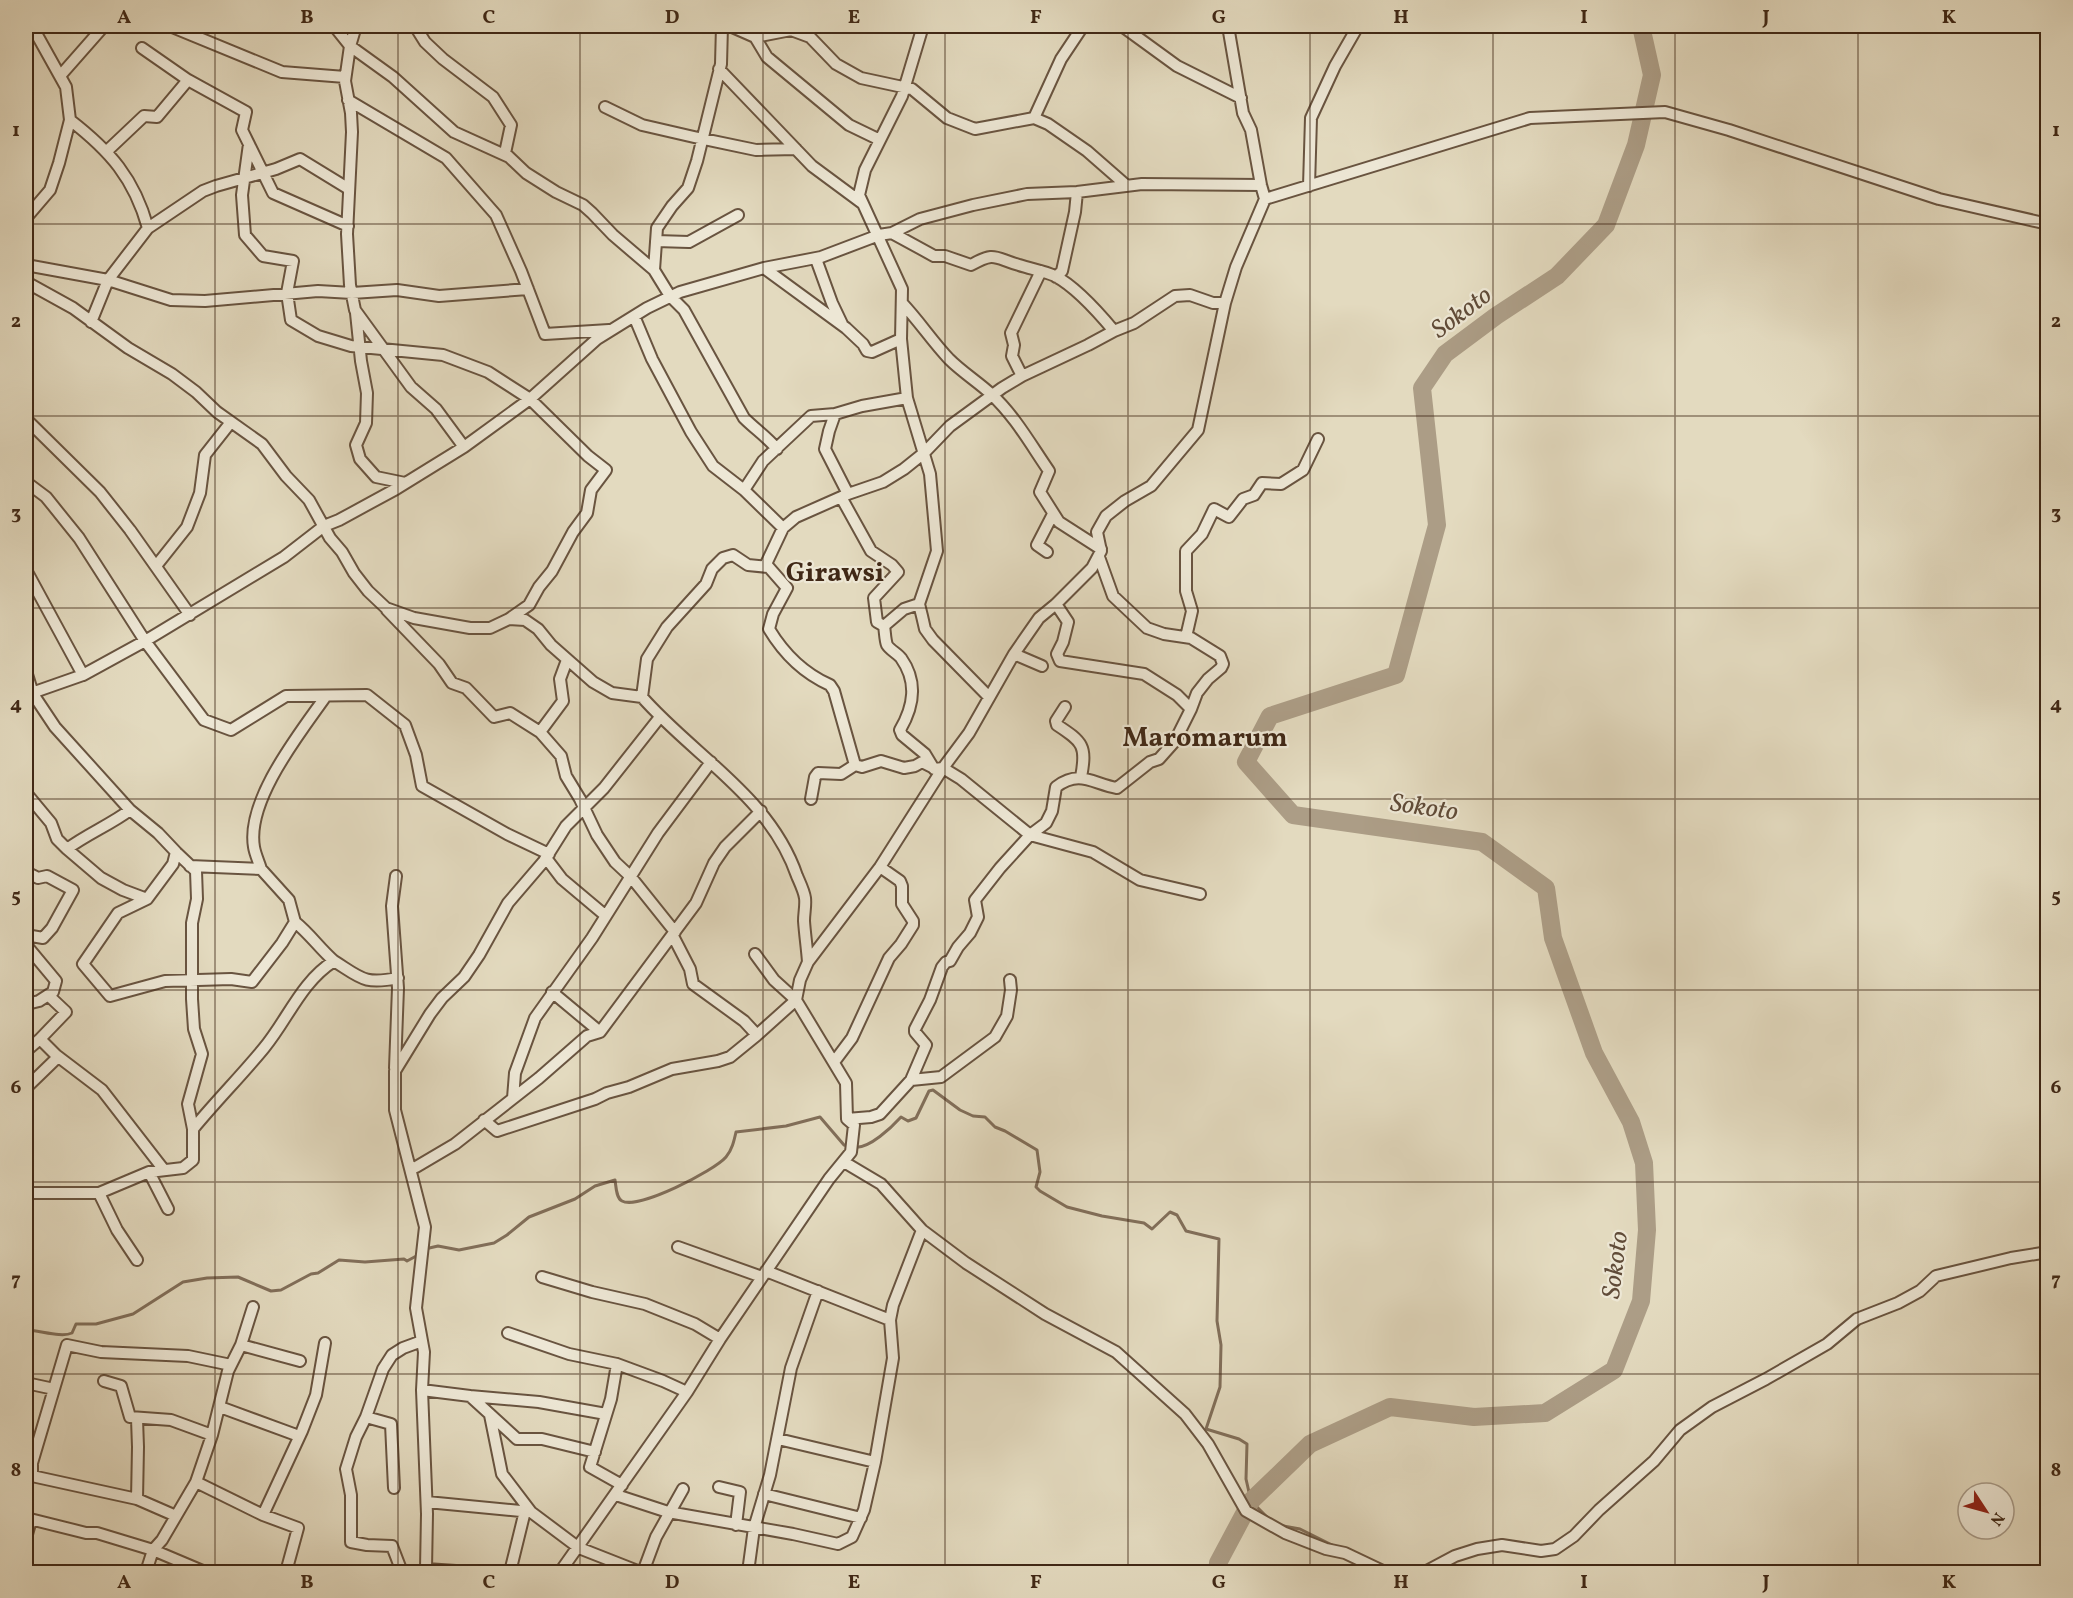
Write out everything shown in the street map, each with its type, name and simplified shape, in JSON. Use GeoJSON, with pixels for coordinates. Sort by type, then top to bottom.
{"type":"FeatureCollection","features":[{"type":"Feature","properties":{"kind":"street"},"geometry":{"type":"LineString","coordinates":[[60,76],[104,26]]}},
{"type":"Feature","properties":{"kind":"street"},"geometry":{"type":"LineString","coordinates":[[170,26],[282,72],[345,77]]}},
{"type":"Feature","properties":{"kind":"street"},"geometry":{"type":"LineString","coordinates":[[334,26],[350,46],[393,77],[454,132],[509,157]]}},
{"type":"Feature","properties":{"kind":"street"},"geometry":{"type":"LineString","coordinates":[[356,26],[345,77],[352,132],[348,226],[352,293],[367,393],[366,423],[356,445],[360,459],[376,477],[405,483]]}},
{"type":"Feature","properties":{"kind":"street"},"geometry":{"type":"LineString","coordinates":[[415,26],[425,42],[443,59],[493,97],[511,125],[505,153],[526,173],[583,205],[654,270],[670,296],[684,310],[744,418],[777,449]]}},
{"type":"Feature","properties":{"kind":"street"},"geometry":{"type":"LineString","coordinates":[[654,270],[657,228],[688,188],[703,139],[719,69],[722,26]]}},
{"type":"Feature","properties":{"kind":"street"},"geometry":{"type":"LineString","coordinates":[[730,26],[755,37],[791,30],[810,37],[836,64],[861,78],[912,89],[947,118],[975,129],[1034,117],[1087,151],[1127,186]]}},
{"type":"Feature","properties":{"kind":"street"},"geometry":{"type":"LineString","coordinates":[[923,26],[904,87],[866,170],[859,195],[902,289],[901,339],[907,398],[930,474],[937,551],[919,604],[925,629],[989,697]]}},
{"type":"Feature","properties":{"kind":"street"},"geometry":{"type":"LineString","coordinates":[[1034,117],[1061,59],[1083,26]]}},
{"type":"Feature","properties":{"kind":"street"},"geometry":{"type":"LineString","coordinates":[[1122,26],[1177,66],[1241,98]]}},
{"type":"Feature","properties":{"kind":"street"},"geometry":{"type":"LineString","coordinates":[[848,1119],[880,1114],[911,1080],[926,1045],[915,1029],[930,1000],[942,967],[950,961],[970,933],[978,917],[975,900],[1030,835],[1046,823],[1052,811],[1056,788],[1071,779],[1081,777],[1118,788],[1150,762],[1159,759],[1175,741],[1197,693],[1223,664],[1220,656],[1186,637],[1164,634],[1147,628],[1113,596],[1100,553],[1097,532],[1106,516],[1125,501],[1151,486],[1198,430],[1225,303],[1236,267],[1265,199],[1251,130],[1243,113],[1228,26]]}},
{"type":"Feature","properties":{"kind":"street"},"geometry":{"type":"LineString","coordinates":[[1309,186],[1311,118],[1335,66],[1358,26]]}},
{"type":"Feature","properties":{"kind":"street"},"geometry":{"type":"LineString","coordinates":[[26,218],[50,190],[70,120],[66,87],[33,28]]}},
{"type":"Feature","properties":{"kind":"street"},"geometry":{"type":"LineString","coordinates":[[26,41],[33,28]]}},
{"type":"Feature","properties":{"kind":"street"},"geometry":{"type":"LineString","coordinates":[[755,37],[767,57],[849,125],[880,140]]}},
{"type":"Feature","properties":{"kind":"street"},"geometry":{"type":"LineString","coordinates":[[142,48],[188,80],[246,112],[242,130],[273,193],[348,226]]}},
{"type":"Feature","properties":{"kind":"street"},"geometry":{"type":"LineString","coordinates":[[719,69],[812,166],[863,203]]}},
{"type":"Feature","properties":{"kind":"street"},"geometry":{"type":"LineString","coordinates":[[106,151],[144,116],[157,117],[188,80]]}},
{"type":"Feature","properties":{"kind":"street"},"geometry":{"type":"LineString","coordinates":[[348,100],[446,158],[496,215],[545,334],[612,330]]}},
{"type":"Feature","properties":{"kind":"street"},"geometry":{"type":"LineString","coordinates":[[606,107],[642,125],[703,139],[756,150],[796,149]]}},
{"type":"Feature","properties":{"kind":"street"},"geometry":{"type":"LineString","coordinates":[[1265,199],[1530,118],[1665,112],[1729,130],[1939,199],[2048,224]]}},
{"type":"Feature","properties":{"kind":"street"},"geometry":{"type":"LineString","coordinates":[[70,120],[115,159],[142,205],[148,228]]}},
{"type":"Feature","properties":{"kind":"street"},"geometry":{"type":"LineString","coordinates":[[249,144],[242,195],[245,235],[263,256],[293,261],[287,293],[291,320],[318,336],[360,347],[443,355],[488,372],[530,399],[588,456],[606,470],[591,490],[587,513],[573,532],[552,571],[539,587],[529,605],[509,619],[490,628],[470,628],[414,618],[386,608]]}},
{"type":"Feature","properties":{"kind":"street"},"geometry":{"type":"LineString","coordinates":[[91,322],[108,280],[148,228],[203,192],[300,159],[349,189]]}},
{"type":"Feature","properties":{"kind":"street"},"geometry":{"type":"LineString","coordinates":[[29,694],[83,675],[145,641],[284,556],[324,526],[405,483],[464,447],[530,399],[597,339],[670,296],[764,268],[816,259],[892,232],[920,219],[1027,194],[1077,192],[1127,186],[1261,185]]}},
{"type":"Feature","properties":{"kind":"street"},"geometry":{"type":"LineString","coordinates":[[1056,277],[1062,270],[1075,212],[1077,192]]}},
{"type":"Feature","properties":{"kind":"street"},"geometry":{"type":"LineString","coordinates":[[656,241],[689,242],[738,215]]}},
{"type":"Feature","properties":{"kind":"street"},"geometry":{"type":"LineString","coordinates":[[892,232],[934,256],[945,256],[971,265],[985,257],[997,256],[1013,264],[1056,277],[1093,305],[1114,331]]}},
{"type":"Feature","properties":{"kind":"street"},"geometry":{"type":"LineString","coordinates":[[816,259],[842,324]]}},
{"type":"Feature","properties":{"kind":"street"},"geometry":{"type":"LineString","coordinates":[[26,264],[108,280],[171,300],[205,301],[318,291],[352,293],[397,290],[439,296],[528,289]]}},
{"type":"Feature","properties":{"kind":"street"},"geometry":{"type":"LineString","coordinates":[[764,268],[842,324],[863,344],[867,351],[872,352],[901,339]]}},
{"type":"Feature","properties":{"kind":"street"},"geometry":{"type":"LineString","coordinates":[[1022,376],[1012,356],[1014,345],[1011,333],[1041,271]]}},
{"type":"Feature","properties":{"kind":"street"},"geometry":{"type":"LineString","coordinates":[[26,282],[73,308],[128,348],[172,374],[262,444],[286,476],[309,500],[330,538],[368,591],[440,664],[452,683],[466,688],[494,717],[510,713],[540,732],[561,756],[566,776],[597,835],[615,862],[631,877],[674,934],[690,969],[693,984],[744,1021],[757,1035]]}},
{"type":"Feature","properties":{"kind":"street"},"geometry":{"type":"LineString","coordinates":[[855,765],[834,691],[830,685],[794,663],[777,643],[769,629],[773,614],[787,588],[766,564],[783,528],[796,517],[844,495],[883,483],[924,453],[950,426],[1022,376],[1134,323],[1175,296],[1190,295],[1213,303],[1225,303]]}},
{"type":"Feature","properties":{"kind":"street"},"geometry":{"type":"LineString","coordinates":[[902,303],[952,362],[993,395],[1013,418],[1049,471],[1040,492],[1053,514],[1059,522],[1100,553]]}},
{"type":"Feature","properties":{"kind":"street"},"geometry":{"type":"LineString","coordinates":[[356,313],[411,387],[436,409],[464,447]]}},
{"type":"Feature","properties":{"kind":"street"},"geometry":{"type":"LineString","coordinates":[[634,316],[652,358],[691,432],[713,466],[744,490],[783,528]]}},
{"type":"Feature","properties":{"kind":"street"},"geometry":{"type":"LineString","coordinates":[[744,490],[763,461],[811,416],[835,414],[862,406],[907,398]]}},
{"type":"Feature","properties":{"kind":"street"},"geometry":{"type":"LineString","coordinates":[[835,414],[825,449],[871,551],[892,565],[898,572],[874,598],[877,622],[884,626],[888,645],[900,657],[912,679],[913,692],[900,730],[902,735],[938,768]]}},
{"type":"Feature","properties":{"kind":"street"},"geometry":{"type":"LineString","coordinates":[[26,419],[100,492],[190,615]]}},
{"type":"Feature","properties":{"kind":"street"},"geometry":{"type":"LineString","coordinates":[[156,566],[187,527],[200,493],[205,455],[231,422]]}},
{"type":"Feature","properties":{"kind":"street"},"geometry":{"type":"LineString","coordinates":[[1186,637],[1192,611],[1186,591],[1186,551],[1202,534],[1214,508],[1229,517],[1243,500],[1254,495],[1262,483],[1281,484],[1303,470],[1318,439]]}},
{"type":"Feature","properties":{"kind":"street"},"geometry":{"type":"LineString","coordinates":[[26,482],[46,497],[79,538],[145,641],[204,720],[231,730],[286,696],[368,695],[405,725],[416,755],[422,786],[547,856],[562,879],[606,916]]}},
{"type":"Feature","properties":{"kind":"street"},"geometry":{"type":"LineString","coordinates":[[1047,552],[1037,545],[1053,514]]}},
{"type":"Feature","properties":{"kind":"street"},"geometry":{"type":"LineString","coordinates":[[484,1120],[497,1131],[629,1087],[672,1068],[730,1057],[796,1000],[800,980],[808,962],[880,867],[938,768],[969,733],[1014,654],[1039,618],[1092,568],[1100,553]]}},
{"type":"Feature","properties":{"kind":"street"},"geometry":{"type":"LineString","coordinates":[[642,697],[647,660],[667,627],[706,584],[712,569],[723,558],[734,555],[748,565],[768,567]]}},
{"type":"Feature","properties":{"kind":"street"},"geometry":{"type":"LineString","coordinates":[[26,570],[83,675]]}},
{"type":"Feature","properties":{"kind":"street"},"geometry":{"type":"LineString","coordinates":[[884,626],[904,609],[919,604]]}},
{"type":"Feature","properties":{"kind":"street"},"geometry":{"type":"LineString","coordinates":[[1056,604],[1068,621],[1063,642],[1057,654],[1060,661],[1144,674],[1177,695],[1191,709]]}},
{"type":"Feature","properties":{"kind":"street"},"geometry":{"type":"LineString","coordinates":[[509,619],[525,620],[538,628],[551,645],[593,682],[612,693],[642,697],[660,717],[711,762],[761,811],[790,856],[805,898],[804,919],[808,962]]}},
{"type":"Feature","properties":{"kind":"street"},"geometry":{"type":"LineString","coordinates":[[1014,654],[1041,666]]}},
{"type":"Feature","properties":{"kind":"street"},"geometry":{"type":"LineString","coordinates":[[540,732],[563,701],[560,679],[567,660]]}},
{"type":"Feature","properties":{"kind":"street"},"geometry":{"type":"LineString","coordinates":[[26,671],[29,694],[55,727],[130,810],[158,833],[196,871],[197,899],[192,923],[194,1029],[202,1054],[188,1104],[193,1129],[193,1160],[183,1168],[149,1172],[99,1193],[26,1193]]}},
{"type":"Feature","properties":{"kind":"street"},"geometry":{"type":"LineString","coordinates":[[326,696],[272,777],[254,817],[254,847],[261,868],[289,900],[296,922],[309,933],[334,962],[361,979],[379,982],[398,978]]}},
{"type":"Feature","properties":{"kind":"street"},"geometry":{"type":"LineString","coordinates":[[1065,707],[1056,721],[1057,725],[1080,744],[1085,757],[1081,777]]}},
{"type":"Feature","properties":{"kind":"street"},"geometry":{"type":"LineString","coordinates":[[395,1071],[430,1014],[442,998],[464,977],[479,955],[508,903],[547,856],[566,826],[604,788],[660,717]]}},
{"type":"Feature","properties":{"kind":"street"},"geometry":{"type":"LineString","coordinates":[[811,799],[815,777],[818,773],[841,774],[855,765],[862,767],[881,761],[904,768],[922,762],[961,779],[1030,835],[1093,852],[1140,880],[1200,894]]}},
{"type":"Feature","properties":{"kind":"street"},"geometry":{"type":"LineString","coordinates":[[513,1098],[515,1073],[535,1018],[606,916],[658,833],[711,762]]}},
{"type":"Feature","properties":{"kind":"street"},"geometry":{"type":"LineString","coordinates":[[26,793],[51,823],[57,839],[101,879],[147,899]]}},
{"type":"Feature","properties":{"kind":"street"},"geometry":{"type":"LineString","coordinates":[[67,849],[87,834],[107,825],[130,810]]}},
{"type":"Feature","properties":{"kind":"street"},"geometry":{"type":"LineString","coordinates":[[411,1168],[455,1144],[587,1036],[600,1032],[696,903],[714,863],[725,847],[761,811]]}},
{"type":"Feature","properties":{"kind":"street"},"geometry":{"type":"LineString","coordinates":[[176,852],[173,864],[147,899],[118,913],[83,964],[110,996],[165,981],[193,979],[252,982],[296,922]]}},
{"type":"Feature","properties":{"kind":"street"},"geometry":{"type":"LineString","coordinates":[[190,866],[261,868]]}},
{"type":"Feature","properties":{"kind":"street"},"geometry":{"type":"LineString","coordinates":[[834,1062],[852,1038],[889,958],[902,944],[913,925],[913,921],[902,904],[900,881],[880,867]]}},
{"type":"Feature","properties":{"kind":"street"},"geometry":{"type":"LineString","coordinates":[[26,872],[38,878],[47,876],[73,890],[56,921],[43,938],[26,935]]}},
{"type":"Feature","properties":{"kind":"street"},"geometry":{"type":"LineString","coordinates":[[396,876],[392,906],[398,978],[395,1110],[425,1227],[416,1308],[424,1352],[422,1390],[427,1502],[426,1569],[471,1572]]}},
{"type":"Feature","properties":{"kind":"street"},"geometry":{"type":"LineString","coordinates":[[26,945],[56,981],[53,992],[39,1000],[26,1003]]}},
{"type":"Feature","properties":{"kind":"street"},"geometry":{"type":"LineString","coordinates":[[318,945],[319,972]]}},
{"type":"Feature","properties":{"kind":"street"},"geometry":{"type":"LineString","coordinates":[[560,1572],[687,1392],[720,1339],[829,1179],[851,1152],[854,1125],[848,1119],[846,1083],[796,1000],[774,980],[755,954]]}},
{"type":"Feature","properties":{"kind":"street"},"geometry":{"type":"LineString","coordinates":[[193,1129],[266,1046],[302,990],[319,972],[334,962]]}},
{"type":"Feature","properties":{"kind":"street"},"geometry":{"type":"LineString","coordinates":[[911,1080],[941,1077],[995,1037],[1006,1016],[1011,990],[1010,980]]}},
{"type":"Feature","properties":{"kind":"street"},"geometry":{"type":"LineString","coordinates":[[552,992],[600,1032]]}},
{"type":"Feature","properties":{"kind":"street"},"geometry":{"type":"LineString","coordinates":[[26,1051],[66,1012],[48,995]]}},
{"type":"Feature","properties":{"kind":"street"},"geometry":{"type":"LineString","coordinates":[[40,1039],[56,1055],[102,1090],[164,1170]]}},
{"type":"Feature","properties":{"kind":"street"},"geometry":{"type":"LineString","coordinates":[[26,1088],[58,1057],[56,1055]]}},
{"type":"Feature","properties":{"kind":"street"},"geometry":{"type":"LineString","coordinates":[[844,1162],[881,1184],[922,1230],[1010,1293],[1116,1352],[1185,1414],[1208,1444],[1246,1511],[1285,1533],[1326,1549],[1345,1553],[1384,1572]]}},
{"type":"Feature","properties":{"kind":"street"},"geometry":{"type":"LineString","coordinates":[[149,1172],[168,1209]]}},
{"type":"Feature","properties":{"kind":"street"},"geometry":{"type":"LineString","coordinates":[[99,1193],[117,1230],[137,1260]]}},
{"type":"Feature","properties":{"kind":"street"},"geometry":{"type":"LineString","coordinates":[[617,1364],[611,1399],[590,1467],[619,1490],[668,1512],[838,1544],[852,1537],[861,1518],[875,1462],[892,1358],[890,1320],[893,1305],[922,1230]]}},
{"type":"Feature","properties":{"kind":"street"},"geometry":{"type":"LineString","coordinates":[[678,1246],[818,1291],[890,1320]]}},
{"type":"Feature","properties":{"kind":"street"},"geometry":{"type":"LineString","coordinates":[[1425,1572],[1455,1556],[1477,1549],[1502,1545],[1540,1551],[1555,1549],[1574,1536],[1599,1510],[1654,1461],[1680,1430],[1712,1407],[1827,1344],[1857,1318],[1898,1303],[1920,1291],[1936,1276],[2011,1258],[2048,1252]]}},
{"type":"Feature","properties":{"kind":"street"},"geometry":{"type":"LineString","coordinates":[[542,1277],[592,1292],[645,1304],[695,1324],[720,1339]]}},
{"type":"Feature","properties":{"kind":"street"},"geometry":{"type":"LineString","coordinates":[[748,1572],[754,1528],[777,1439],[791,1368],[818,1291]]}},
{"type":"Feature","properties":{"kind":"street"},"geometry":{"type":"LineString","coordinates":[[146,1572],[153,1550],[196,1482],[212,1435],[231,1365],[241,1345],[253,1307]]}},
{"type":"Feature","properties":{"kind":"street"},"geometry":{"type":"LineString","coordinates":[[508,1333],[569,1354],[617,1364],[687,1392]]}},
{"type":"Feature","properties":{"kind":"street"},"geometry":{"type":"LineString","coordinates":[[402,1572],[392,1546],[351,1542],[351,1496],[346,1469],[383,1369],[392,1355],[422,1341]]}},
{"type":"Feature","properties":{"kind":"street"},"geometry":{"type":"LineString","coordinates":[[263,1515],[316,1395],[325,1343]]}},
{"type":"Feature","properties":{"kind":"street"},"geometry":{"type":"LineString","coordinates":[[176,1516],[137,1499],[32,1476],[32,1463],[67,1345],[101,1352],[188,1356],[231,1365]]}},
{"type":"Feature","properties":{"kind":"street"},"geometry":{"type":"LineString","coordinates":[[241,1345],[300,1361]]}},
{"type":"Feature","properties":{"kind":"street"},"geometry":{"type":"LineString","coordinates":[[104,1382],[121,1386],[130,1417],[171,1420],[212,1435]]}},
{"type":"Feature","properties":{"kind":"street"},"geometry":{"type":"LineString","coordinates":[[26,1383],[54,1389]]}},
{"type":"Feature","properties":{"kind":"street"},"geometry":{"type":"LineString","coordinates":[[422,1390],[539,1402],[606,1414]]}},
{"type":"Feature","properties":{"kind":"street"},"geometry":{"type":"LineString","coordinates":[[470,1396],[517,1439],[542,1439],[595,1452]]}},
{"type":"Feature","properties":{"kind":"street"},"geometry":{"type":"LineString","coordinates":[[220,1407],[299,1436]]}},
{"type":"Feature","properties":{"kind":"street"},"geometry":{"type":"LineString","coordinates":[[490,1414],[502,1474],[528,1512],[579,1548],[641,1572],[668,1512],[683,1489]]}},
{"type":"Feature","properties":{"kind":"street"},"geometry":{"type":"LineString","coordinates":[[366,1417],[391,1424],[394,1488]]}},
{"type":"Feature","properties":{"kind":"street"},"geometry":{"type":"LineString","coordinates":[[137,1419],[137,1499]]}},
{"type":"Feature","properties":{"kind":"street"},"geometry":{"type":"LineString","coordinates":[[777,1439],[875,1462]]}},
{"type":"Feature","properties":{"kind":"street"},"geometry":{"type":"LineString","coordinates":[[196,1482],[263,1515],[298,1528],[286,1572]]}},
{"type":"Feature","properties":{"kind":"street"},"geometry":{"type":"LineString","coordinates":[[719,1487],[740,1492],[736,1525]]}},
{"type":"Feature","properties":{"kind":"street"},"geometry":{"type":"LineString","coordinates":[[764,1494],[861,1518]]}},
{"type":"Feature","properties":{"kind":"street"},"geometry":{"type":"LineString","coordinates":[[427,1502],[528,1512]]}},
{"type":"Feature","properties":{"kind":"street"},"geometry":{"type":"LineString","coordinates":[[510,1572],[528,1512]]}},
{"type":"Feature","properties":{"kind":"street"},"geometry":{"type":"LineString","coordinates":[[26,1538],[28,1519],[86,1533],[97,1533],[153,1550],[205,1572]]}},
{"type":"Feature","properties":{"kind":"waterway","name":"Sokoto"},"geometry":{"type":"LineString","coordinates":[[1217,1572],[1218,1563],[1251,1501],[1310,1444],[1390,1407],[1474,1417],[1545,1413],[1614,1370],[1641,1301],[1647,1230],[1644,1163],[1631,1122],[1594,1053],[1553,938],[1546,888],[1482,842],[1293,815],[1246,762],[1270,716],[1396,675],[1437,525],[1422,388],[1445,354],[1496,316],[1557,276],[1606,225],[1636,145],[1652,75],[1641,26]]}},
{"type":"Feature","properties":{"kind":"waterway"},"geometry":{"type":"LineString","coordinates":[[855,1147],[867,1145],[901,1117],[908,1121],[916,1118],[929,1091],[933,1090],[960,1110],[973,1116],[985,1117],[995,1127],[1037,1150],[1040,1172],[1036,1187],[1067,1207],[1144,1223],[1152,1229],[1170,1212],[1177,1215],[1186,1231],[1219,1239],[1217,1321],[1221,1345],[1220,1387],[1206,1429],[1239,1439],[1247,1444],[1246,1479],[1251,1501],[1270,1520]]}},
{"type":"Feature","properties":{"kind":"waterway"},"geometry":{"type":"LineString","coordinates":[[425,1249],[438,1246],[459,1250],[494,1243],[529,1217],[575,1199],[595,1186],[615,1180],[617,1195],[622,1201],[631,1202],[659,1195],[676,1188],[719,1163],[730,1151],[736,1132],[786,1126],[820,1117],[844,1145],[848,1146]]}},
{"type":"Feature","properties":{"kind":"waterway"},"geometry":{"type":"LineString","coordinates":[[26,1330],[62,1335],[72,1333],[76,1324],[96,1324],[133,1314],[183,1282],[207,1278],[238,1277],[271,1291],[281,1290],[311,1274],[318,1273],[339,1260],[365,1262],[404,1259],[407,1261],[420,1254]]}},
{"type":"Feature","properties":{"kind":"waterway"},"geometry":{"type":"LineString","coordinates":[[1278,1525],[1300,1529],[1336,1547]]}},
{"type":"Feature","properties":{"kind":"district","name":"Girawsi"},"geometry":{"type":"Point","coordinates":[835,574]}},
{"type":"Feature","properties":{"kind":"district","name":"Maromarum"},"geometry":{"type":"Point","coordinates":[1205,739]}}]}
